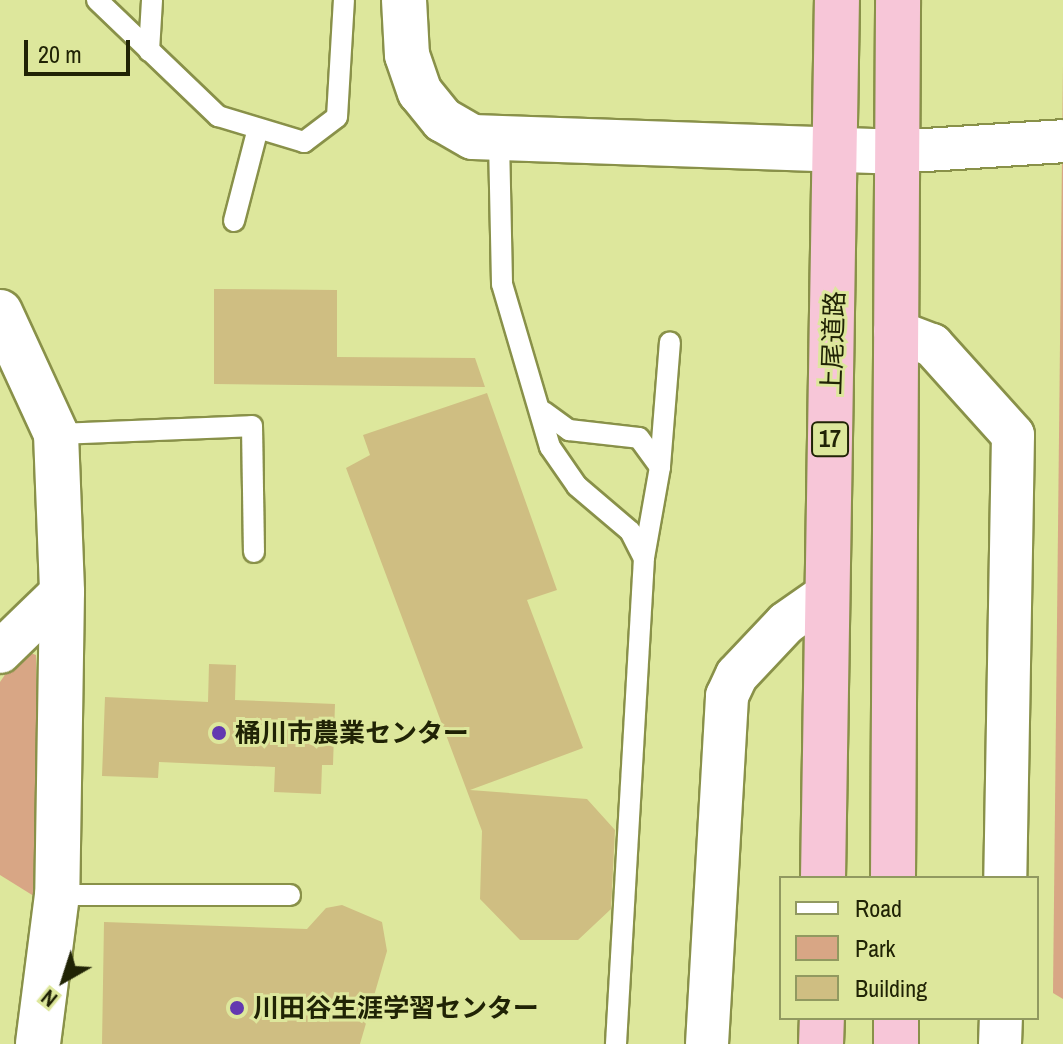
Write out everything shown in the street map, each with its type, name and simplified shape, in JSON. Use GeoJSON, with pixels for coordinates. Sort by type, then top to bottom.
{"type":"FeatureCollection","features":[{"type":"Feature","properties":{"kind":"highway","name":"上尾道路"},"geometry":{"type":"LineString","coordinates":[[823,876],[826,595],[839,152],[837,0]]}},
{"type":"Feature","properties":{"kind":"highway"},"geometry":{"type":"LineString","coordinates":[[893,876],[898,0]]}},
{"type":"Feature","properties":{"kind":"highway"},"geometry":{"type":"LineString","coordinates":[[821,1044],[822,1020]]}},
{"type":"Feature","properties":{"kind":"highway"},"geometry":{"type":"LineString","coordinates":[[896,1020],[896,1044]]}},
{"type":"Feature","properties":{"kind":"street"},"geometry":{"type":"LineString","coordinates":[[404,0],[407,55],[420,92],[456,129],[499,140],[762,142],[839,152],[895,152],[1063,141]]}},
{"type":"Feature","properties":{"kind":"street"},"geometry":{"type":"LineString","coordinates":[[0,312],[56,434],[62,592],[57,895],[38,1044]]}},
{"type":"Feature","properties":{"kind":"street"},"geometry":{"type":"LineString","coordinates":[[895,331],[932,345],[1013,435],[1005,876]]}},
{"type":"Feature","properties":{"kind":"street"},"geometry":{"type":"LineString","coordinates":[[0,652],[62,592]]}},
{"type":"Feature","properties":{"kind":"street"},"geometry":{"type":"LineString","coordinates":[[707,1044],[727,696],[737,675],[776,633],[826,595]]}},
{"type":"Feature","properties":{"kind":"street"},"geometry":{"type":"LineString","coordinates":[[1000,1044],[1001,1020]]}},
{"type":"Feature","properties":{"kind":"lane"},"geometry":{"type":"LineString","coordinates":[[97,0],[205,107],[257,132],[304,142],[328,130],[340,102],[344,0]]}},
{"type":"Feature","properties":{"kind":"lane"},"geometry":{"type":"LineString","coordinates":[[149,51],[152,0]]}},
{"type":"Feature","properties":{"kind":"lane"},"geometry":{"type":"LineString","coordinates":[[234,221],[257,132]]}},
{"type":"Feature","properties":{"kind":"lane"},"geometry":{"type":"LineString","coordinates":[[499,140],[500,241],[506,302],[544,412],[557,462],[618,518],[644,558]]}},
{"type":"Feature","properties":{"kind":"lane"},"geometry":{"type":"LineString","coordinates":[[616,1044],[644,558],[660,467],[670,342]]}},
{"type":"Feature","properties":{"kind":"lane"},"geometry":{"type":"LineString","coordinates":[[544,412],[569,430],[639,438],[660,467]]}},
{"type":"Feature","properties":{"kind":"lane"},"geometry":{"type":"LineString","coordinates":[[56,434],[252,426],[254,552]]}},
{"type":"Feature","properties":{"kind":"lane"},"geometry":{"type":"LineString","coordinates":[[57,895],[290,895]]}},
{"type":"Feature","properties":{"kind":"green space"},"geometry":{"type":"Polygon","coordinates":[[[1063,65],[1063,999],[1053,993],[1063,65]]]}},
{"type":"Feature","properties":{"kind":"green space"},"geometry":{"type":"Polygon","coordinates":[[[22,650],[36,655],[37,898],[0,875],[0,682],[22,650]]]}},
{"type":"Feature","properties":{"kind":"building"},"geometry":{"type":"Polygon","coordinates":[[[214,289],[337,290],[337,357],[475,358],[485,387],[214,384],[214,289]]]}},
{"type":"Feature","properties":{"kind":"building"},"geometry":{"type":"Polygon","coordinates":[[[487,393],[557,590],[527,600],[583,748],[470,790],[587,799],[615,830],[611,909],[578,940],[520,940],[480,899],[482,831],[346,468],[370,455],[363,435],[487,393]]]}},
{"type":"Feature","properties":{"kind":"building","name":"桶川市農業センター"},"geometry":{"type":"Polygon","coordinates":[[[209,664],[236,665],[235,700],[335,704],[333,765],[322,765],[321,794],[274,792],[275,767],[159,762],[158,778],[102,776],[105,697],[208,702],[209,664]]]}},
{"type":"Feature","properties":{"kind":"building","name":"川田谷生涯学習センター"},"geometry":{"type":"Polygon","coordinates":[[[342,905],[382,922],[387,951],[360,1044],[102,1044],[104,922],[307,929],[326,908],[342,905]]]}},
{"type":"Feature","properties":{"kind":"place","name":"桶川市農業センター"},"geometry":{"type":"Point","coordinates":[219,733]}},
{"type":"Feature","properties":{"kind":"place","name":"川田谷生涯学習センター"},"geometry":{"type":"Point","coordinates":[237,1008]}}]}
